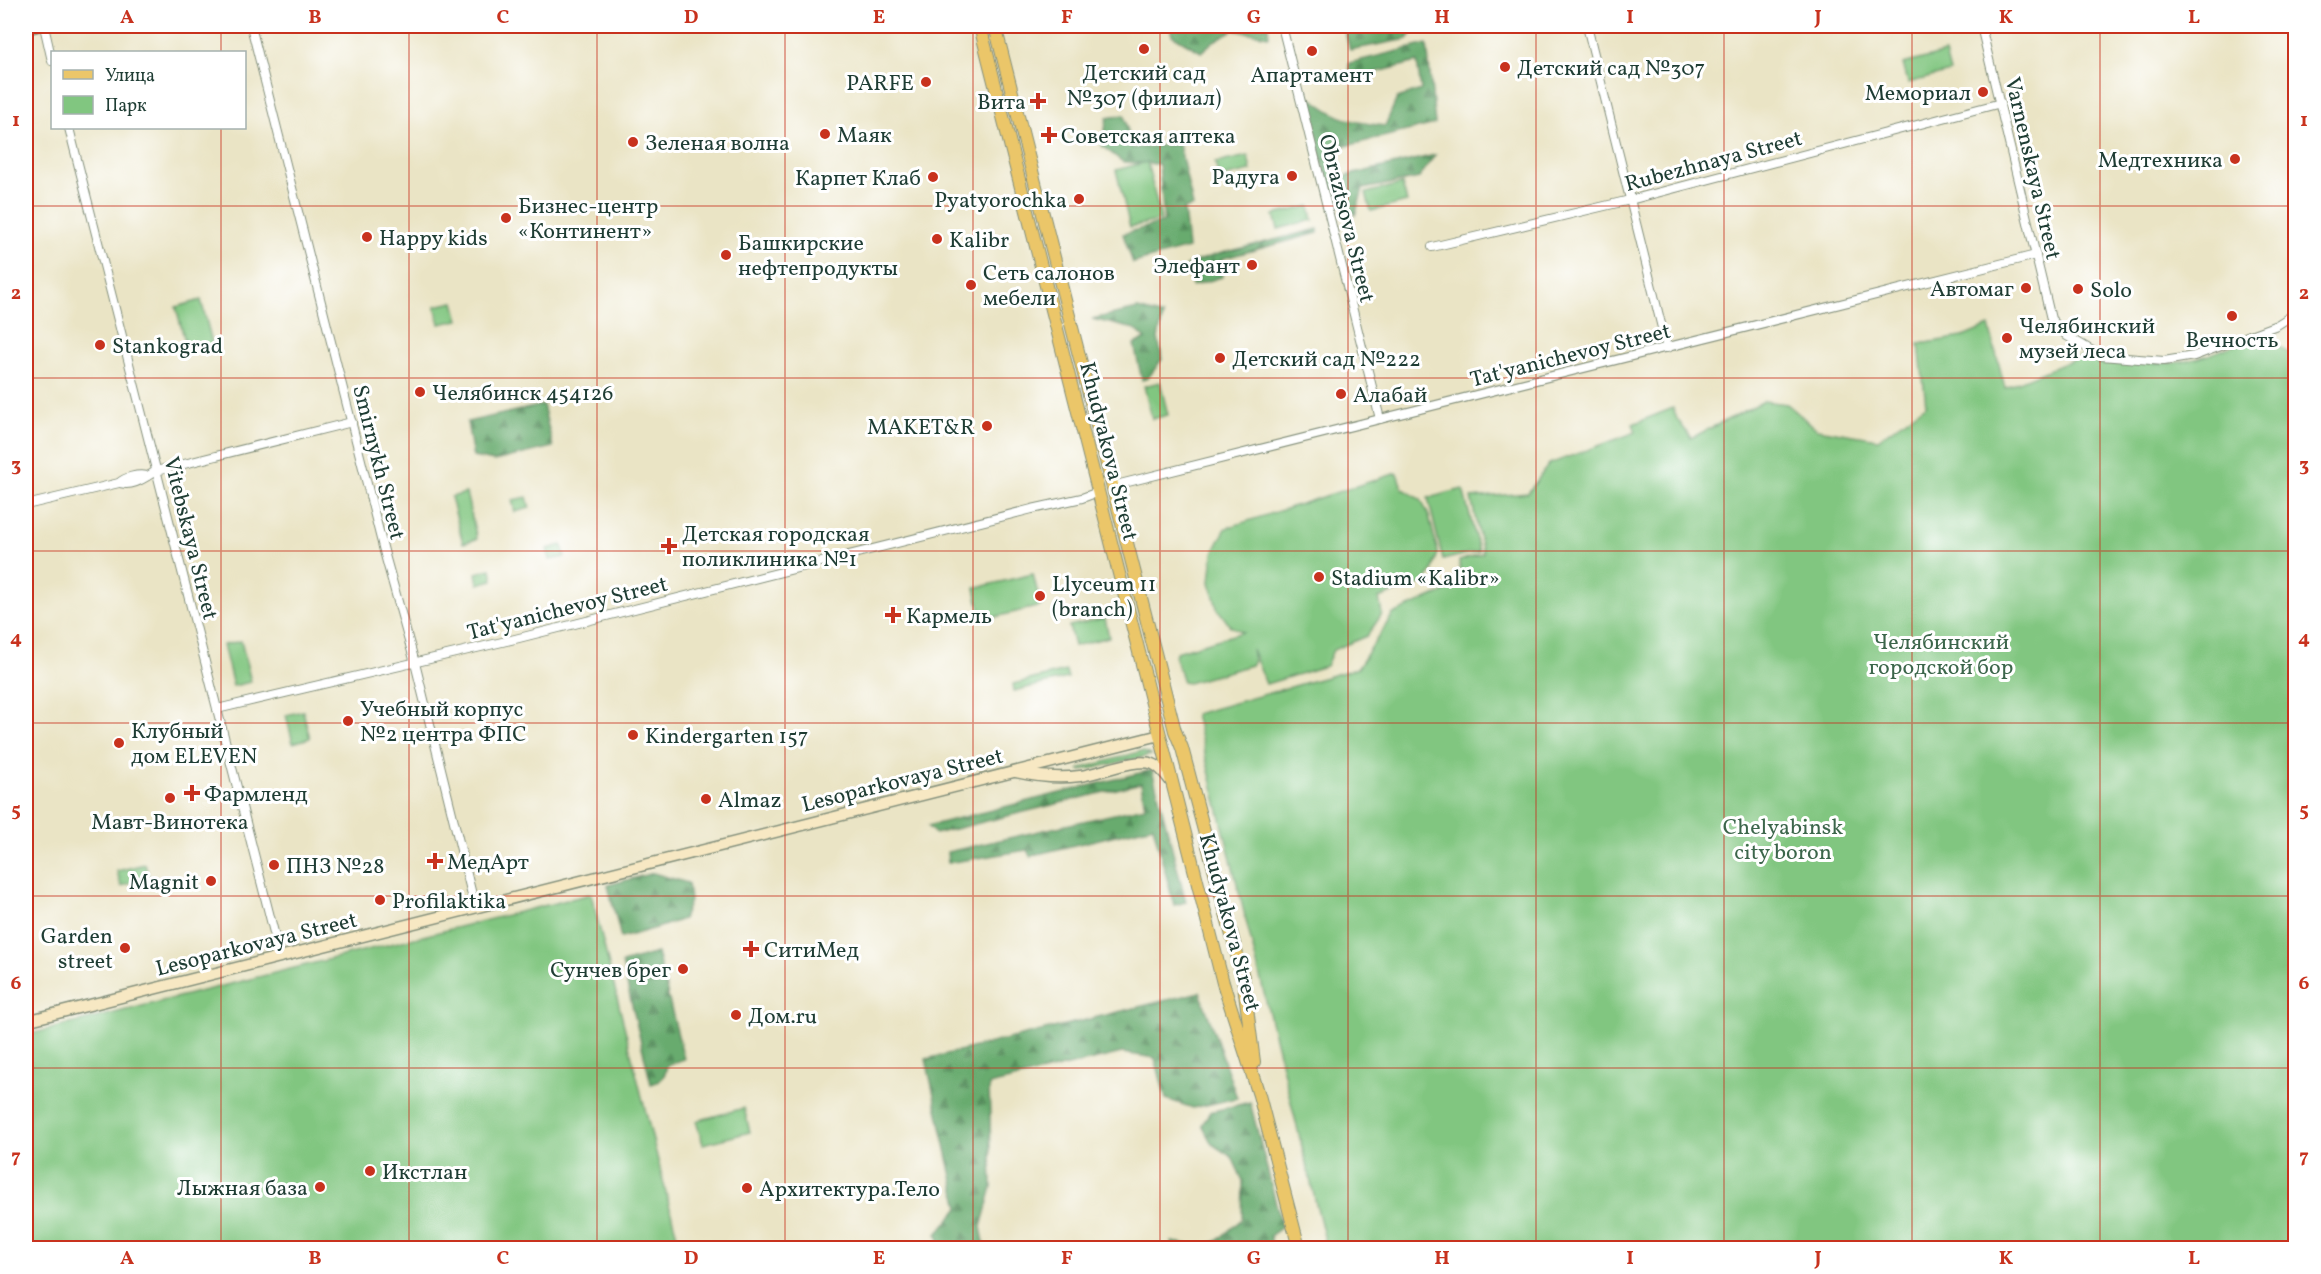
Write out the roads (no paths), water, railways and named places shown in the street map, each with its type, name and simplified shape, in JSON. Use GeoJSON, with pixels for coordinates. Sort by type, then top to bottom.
{"type":"FeatureCollection","features":[{"type":"Feature","properties":{"kind":"main road"},"geometry":{"type":"LineString","coordinates":[[26,29],[37,26]]}},
{"type":"Feature","properties":{"kind":"main road","name":"Khudyakova Street"},"geometry":{"type":"LineString","coordinates":[[980,26],[1223,983],[1259,1095],[1299,1248]]}},
{"type":"Feature","properties":{"kind":"main road","name":"Khudyakova Street"},"geometry":{"type":"LineString","coordinates":[[994,26],[1175,731],[1182,748],[1243,977],[1259,1095]]}},
{"type":"Feature","properties":{"kind":"main road"},"geometry":{"type":"LineString","coordinates":[[1098,492],[1112,486]]}},
{"type":"Feature","properties":{"kind":"main road"},"geometry":{"type":"LineString","coordinates":[[1160,735],[1175,731]]}},
{"type":"Feature","properties":{"kind":"main road","name":"Lesoparkovaya Street"},"geometry":{"type":"LineString","coordinates":[[26,1022],[1160,735]]}},
{"type":"Feature","properties":{"kind":"main road"},"geometry":{"type":"LineString","coordinates":[[1013,772],[1040,778],[1069,777],[1142,762],[1153,764],[1161,769],[1174,786]]}},
{"type":"Feature","properties":{"kind":"street"},"geometry":{"type":"LineString","coordinates":[[44,26],[51,57]]}},
{"type":"Feature","properties":{"kind":"street","name":"Smirnykh Street"},"geometry":{"type":"LineString","coordinates":[[251,26],[415,663],[475,907]]}},
{"type":"Feature","properties":{"kind":"street","name":"Obraztsova Street"},"geometry":{"type":"LineString","coordinates":[[1282,26],[1380,419]]}},
{"type":"Feature","properties":{"kind":"street"},"geometry":{"type":"LineString","coordinates":[[1587,26],[1667,348]]}},
{"type":"Feature","properties":{"kind":"street","name":"Varnenskaya Street"},"geometry":{"type":"LineString","coordinates":[[1981,26],[2051,319],[2067,336],[2101,356],[2164,361],[2194,356],[2277,325],[2295,313]]}},
{"type":"Feature","properties":{"kind":"street","name":"Rubezhnaya Street"},"geometry":{"type":"LineString","coordinates":[[1432,247],[1630,200],[2001,104]]}},
{"type":"Feature","properties":{"kind":"street","name":"Vitebskaya Street"},"geometry":{"type":"LineString","coordinates":[[69,129],[280,956]]}},
{"type":"Feature","properties":{"kind":"street","name":"Tat'yanichevoy Street"},"geometry":{"type":"LineString","coordinates":[[1112,486],[2036,255]]}},
{"type":"Feature","properties":{"kind":"street"},"geometry":{"type":"LineString","coordinates":[[26,505],[119,483],[125,485],[138,482],[156,471],[352,422]]}},
{"type":"Feature","properties":{"kind":"street","name":"Tat'yanichevoy Street"},"geometry":{"type":"LineString","coordinates":[[217,709],[622,613],[1071,501],[1098,492]]}},
{"type":"Feature","properties":{"kind":"place","name":"Детский сад №307 (филиал)"},"geometry":{"type":"Point","coordinates":[1144,49]}},
{"type":"Feature","properties":{"kind":"place","name":"Апартамент"},"geometry":{"type":"Point","coordinates":[1312,51]}},
{"type":"Feature","properties":{"kind":"place","name":"Детский сад №307"},"geometry":{"type":"Point","coordinates":[1505,67]}},
{"type":"Feature","properties":{"kind":"place","name":"PARFE"},"geometry":{"type":"Point","coordinates":[926,82]}},
{"type":"Feature","properties":{"kind":"place","name":"Мемориал"},"geometry":{"type":"Point","coordinates":[1983,92]}},
{"type":"Feature","properties":{"kind":"place","name":"Вита"},"geometry":{"type":"Point","coordinates":[1038,101]}},
{"type":"Feature","properties":{"kind":"place","name":"Маяк"},"geometry":{"type":"Point","coordinates":[825,134]}},
{"type":"Feature","properties":{"kind":"place","name":"Советская аптека"},"geometry":{"type":"Point","coordinates":[1049,135]}},
{"type":"Feature","properties":{"kind":"place","name":"Зеленая волна"},"geometry":{"type":"Point","coordinates":[633,142]}},
{"type":"Feature","properties":{"kind":"place","name":"Медтехника"},"geometry":{"type":"Point","coordinates":[2235,159]}},
{"type":"Feature","properties":{"kind":"place","name":"Радуга"},"geometry":{"type":"Point","coordinates":[1292,176]}},
{"type":"Feature","properties":{"kind":"place","name":"Карпет Клаб"},"geometry":{"type":"Point","coordinates":[933,177]}},
{"type":"Feature","properties":{"kind":"place","name":"Pyatyorochka"},"geometry":{"type":"Point","coordinates":[1079,199]}},
{"type":"Feature","properties":{"kind":"place","name":"Бизнес-центр «Континент»"},"geometry":{"type":"Point","coordinates":[506,218]}},
{"type":"Feature","properties":{"kind":"place","name":"Happy kids"},"geometry":{"type":"Point","coordinates":[367,237]}},
{"type":"Feature","properties":{"kind":"place","name":"Kalibr"},"geometry":{"type":"Point","coordinates":[937,239]}},
{"type":"Feature","properties":{"kind":"place","name":"Башкирские нефтепродукты"},"geometry":{"type":"Point","coordinates":[726,255]}},
{"type":"Feature","properties":{"kind":"place","name":"Элефант"},"geometry":{"type":"Point","coordinates":[1252,265]}},
{"type":"Feature","properties":{"kind":"place","name":"Сеть салонов мебели"},"geometry":{"type":"Point","coordinates":[971,285]}},
{"type":"Feature","properties":{"kind":"place","name":"Автомаг"},"geometry":{"type":"Point","coordinates":[2026,288]}},
{"type":"Feature","properties":{"kind":"place","name":"Solo"},"geometry":{"type":"Point","coordinates":[2078,289]}},
{"type":"Feature","properties":{"kind":"place","name":"Вечность"},"geometry":{"type":"Point","coordinates":[2232,316]}},
{"type":"Feature","properties":{"kind":"place","name":"Челябинский музей леса"},"geometry":{"type":"Point","coordinates":[2007,338]}},
{"type":"Feature","properties":{"kind":"place","name":"Stankograd"},"geometry":{"type":"Point","coordinates":[100,345]}},
{"type":"Feature","properties":{"kind":"place","name":"Детский сад №222"},"geometry":{"type":"Point","coordinates":[1220,358]}},
{"type":"Feature","properties":{"kind":"place","name":"Челябинск 454126"},"geometry":{"type":"Point","coordinates":[420,392]}},
{"type":"Feature","properties":{"kind":"place","name":"Алабай"},"geometry":{"type":"Point","coordinates":[1341,394]}},
{"type":"Feature","properties":{"kind":"place","name":"MAKET&R"},"geometry":{"type":"Point","coordinates":[987,426]}},
{"type":"Feature","properties":{"kind":"place","name":"Детская городская поликлиника №1"},"geometry":{"type":"Point","coordinates":[669,546]}},
{"type":"Feature","properties":{"kind":"place","name":"Stadium «Kalibr»"},"geometry":{"type":"Point","coordinates":[1319,577]}},
{"type":"Feature","properties":{"kind":"place","name":"Llyceum 11 (branch)"},"geometry":{"type":"Point","coordinates":[1040,596]}},
{"type":"Feature","properties":{"kind":"place","name":"Кармель"},"geometry":{"type":"Point","coordinates":[893,615]}},
{"type":"Feature","properties":{"kind":"place","name":"Учебный корпус №2 центра ФПС"},"geometry":{"type":"Point","coordinates":[348,721]}},
{"type":"Feature","properties":{"kind":"place","name":"Kindergarten 157"},"geometry":{"type":"Point","coordinates":[633,735]}},
{"type":"Feature","properties":{"kind":"place","name":"Клубный дом ELEVEN"},"geometry":{"type":"Point","coordinates":[119,743]}},
{"type":"Feature","properties":{"kind":"place","name":"Фармленд"},"geometry":{"type":"Point","coordinates":[192,793]}},
{"type":"Feature","properties":{"kind":"place","name":"Мавт-Винотека"},"geometry":{"type":"Point","coordinates":[170,798]}},
{"type":"Feature","properties":{"kind":"place","name":"Almaz"},"geometry":{"type":"Point","coordinates":[706,799]}},
{"type":"Feature","properties":{"kind":"place","name":"МедАрт"},"geometry":{"type":"Point","coordinates":[435,861]}},
{"type":"Feature","properties":{"kind":"place","name":"ПНЗ №28"},"geometry":{"type":"Point","coordinates":[274,865]}},
{"type":"Feature","properties":{"kind":"place","name":"Magnit"},"geometry":{"type":"Point","coordinates":[211,881]}},
{"type":"Feature","properties":{"kind":"place","name":"Profilaktika"},"geometry":{"type":"Point","coordinates":[380,900]}},
{"type":"Feature","properties":{"kind":"place","name":"Garden street"},"geometry":{"type":"Point","coordinates":[125,948]}},
{"type":"Feature","properties":{"kind":"place","name":"СитиМед"},"geometry":{"type":"Point","coordinates":[751,949]}},
{"type":"Feature","properties":{"kind":"place","name":"Сунчев брег"},"geometry":{"type":"Point","coordinates":[683,969]}},
{"type":"Feature","properties":{"kind":"place","name":"Дом.ru"},"geometry":{"type":"Point","coordinates":[736,1015]}},
{"type":"Feature","properties":{"kind":"place","name":"Икстлан"},"geometry":{"type":"Point","coordinates":[370,1171]}},
{"type":"Feature","properties":{"kind":"place","name":"Лыжная база"},"geometry":{"type":"Point","coordinates":[320,1187]}},
{"type":"Feature","properties":{"kind":"place","name":"Архитектура.Тело"},"geometry":{"type":"Point","coordinates":[747,1188]}},
{"type":"Feature","properties":{"kind":"park label","name":"Челябинский городской бор"},"geometry":{"type":"Point","coordinates":[1941,654]}},
{"type":"Feature","properties":{"kind":"park label","name":"Chelyabinsk city boron"},"geometry":{"type":"Point","coordinates":[1783,838]}}]}
